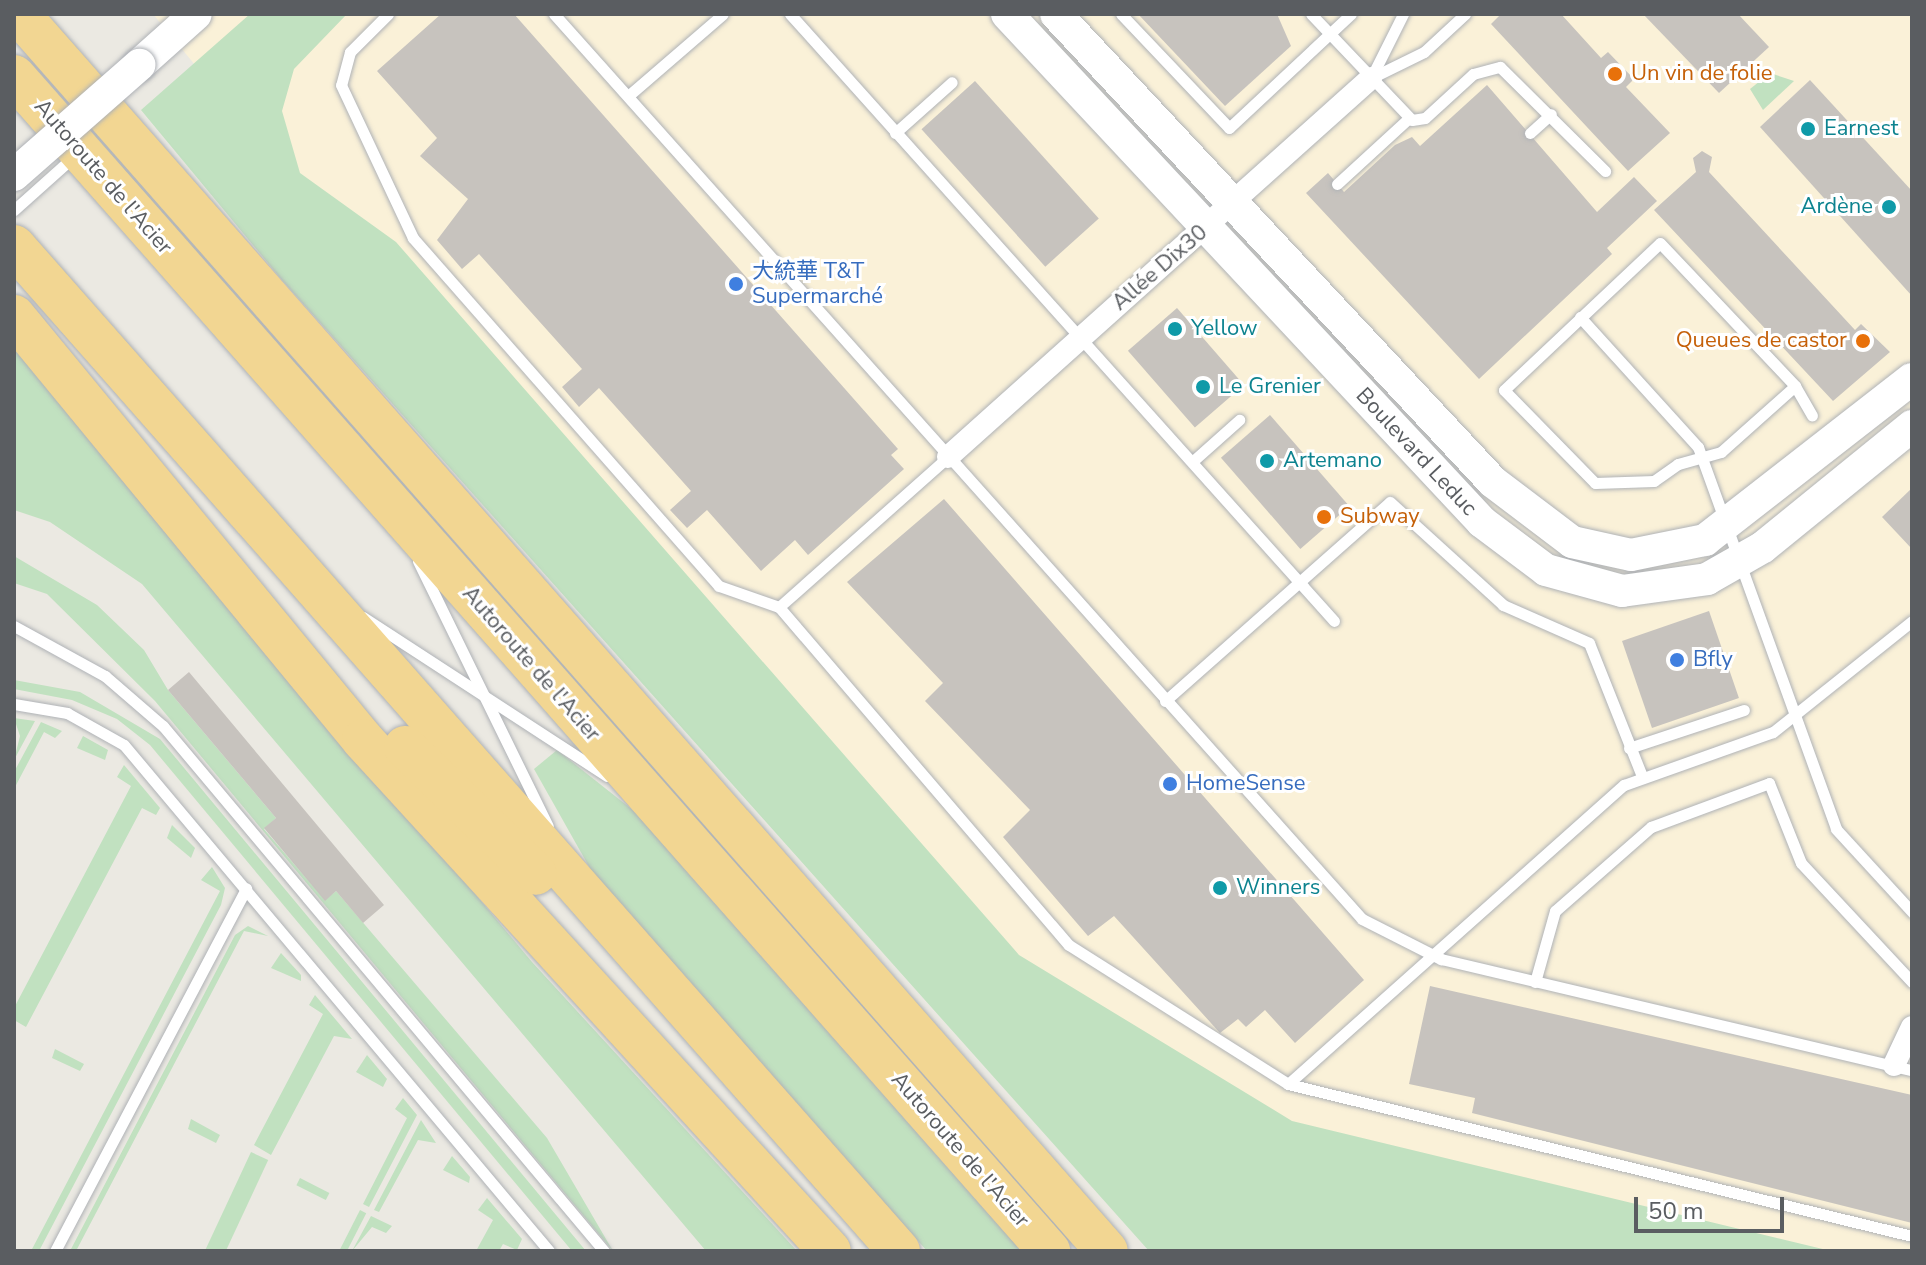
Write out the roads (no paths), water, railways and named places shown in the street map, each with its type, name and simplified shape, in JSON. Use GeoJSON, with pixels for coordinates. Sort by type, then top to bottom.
{"type":"FeatureCollection","features":[{"type":"Feature","properties":{"kind":"highway"},"geometry":{"type":"LineString","coordinates":[[19,14],[84,84],[1107,1251]]}},
{"type":"Feature","properties":{"kind":"highway"},"geometry":{"type":"LineString","coordinates":[[29,14],[84,84]]}},
{"type":"Feature","properties":{"kind":"highway","name":"Autoroute de l'Acier"},"geometry":{"type":"LineString","coordinates":[[14,76],[1049,1251]]}},
{"type":"Feature","properties":{"kind":"highway"},"geometry":{"type":"LineString","coordinates":[[14,246],[899,1251]]}},
{"type":"Feature","properties":{"kind":"highway"},"geometry":{"type":"LineString","coordinates":[[14,316],[196,531],[363,740],[822,1245]]}},
{"type":"Feature","properties":{"kind":"highway"},"geometry":{"type":"LineString","coordinates":[[196,531],[460,804],[698,1023]]}},
{"type":"Feature","properties":{"kind":"street"},"geometry":{"type":"LineString","coordinates":[[14,175],[196,14]]}},
{"type":"Feature","properties":{"kind":"street","name":"Boulevard Leduc"},"geometry":{"type":"LineString","coordinates":[[1007,14],[1482,522],[1532,563],[1576,582],[1640,592],[1696,583],[1742,561],[1912,426]]}},
{"type":"Feature","properties":{"kind":"street","name":"Boulevard Leduc"},"geometry":{"type":"LineString","coordinates":[[1056,14],[1233,204],[1547,529],[1584,547],[1631,555],[1686,548],[1729,526],[1912,379]]}},
{"type":"Feature","properties":{"kind":"street","name":"Allée Dix30"},"geometry":{"type":"LineString","coordinates":[[948,457],[1371,78]]}},
{"type":"Feature","properties":{"kind":"street"},"geometry":{"type":"LineString","coordinates":[[1903,1067],[1912,1027]]}},
{"type":"Feature","properties":{"kind":"lane"},"geometry":{"type":"LineString","coordinates":[[388,14],[350,52],[341,85],[413,238],[719,586],[779,607],[1069,945],[1288,1084],[1912,1236]]}},
{"type":"Feature","properties":{"kind":"lane"},"geometry":{"type":"LineString","coordinates":[[554,14],[1344,904],[1387,936],[1431,956],[1903,1067]]}},
{"type":"Feature","properties":{"kind":"lane"},"geometry":{"type":"LineString","coordinates":[[628,96],[723,14]]}},
{"type":"Feature","properties":{"kind":"lane"},"geometry":{"type":"LineString","coordinates":[[790,14],[1334,621]]}},
{"type":"Feature","properties":{"kind":"lane"},"geometry":{"type":"LineString","coordinates":[[1121,14],[1229,128],[1351,14]]}},
{"type":"Feature","properties":{"kind":"lane"},"geometry":{"type":"LineString","coordinates":[[1311,14],[1409,118]]}},
{"type":"Feature","properties":{"kind":"lane"},"geometry":{"type":"LineString","coordinates":[[1371,78],[1403,14]]}},
{"type":"Feature","properties":{"kind":"lane"},"geometry":{"type":"LineString","coordinates":[[1371,78],[1424,52],[1465,14]]}},
{"type":"Feature","properties":{"kind":"lane"},"geometry":{"type":"LineString","coordinates":[[1337,184],[1409,118],[1425,118],[1473,74],[1492,66],[1514,74],[1605,171]]}},
{"type":"Feature","properties":{"kind":"lane"},"geometry":{"type":"LineString","coordinates":[[895,133],[952,82]]}},
{"type":"Feature","properties":{"kind":"lane"},"geometry":{"type":"LineString","coordinates":[[1530,133],[1551,114]]}},
{"type":"Feature","properties":{"kind":"lane"},"geometry":{"type":"LineString","coordinates":[[14,210],[80,152]]}},
{"type":"Feature","properties":{"kind":"lane"},"geometry":{"type":"LineString","coordinates":[[1795,386],[1721,452],[1703,457],[1654,481],[1590,481],[1504,390],[1660,243],[1795,386],[1812,415]]}},
{"type":"Feature","properties":{"kind":"lane"},"geometry":{"type":"LineString","coordinates":[[1580,317],[1703,457],[1836,829],[1912,912]]}},
{"type":"Feature","properties":{"kind":"lane"},"geometry":{"type":"LineString","coordinates":[[1193,461],[1239,420]]}},
{"type":"Feature","properties":{"kind":"lane"},"geometry":{"type":"LineString","coordinates":[[779,607],[948,457]]}},
{"type":"Feature","properties":{"kind":"lane"},"geometry":{"type":"LineString","coordinates":[[389,502],[579,887]]}},
{"type":"Feature","properties":{"kind":"lane"},"geometry":{"type":"LineString","coordinates":[[1165,701],[1390,502],[1503,605],[1589,643],[1642,776]]}},
{"type":"Feature","properties":{"kind":"lane"},"geometry":{"type":"LineString","coordinates":[[304,576],[664,814]]}},
{"type":"Feature","properties":{"kind":"lane"},"geometry":{"type":"LineString","coordinates":[[1288,1084],[1431,956],[1642,776],[1773,732],[1912,621]]}},
{"type":"Feature","properties":{"kind":"lane"},"geometry":{"type":"LineString","coordinates":[[14,626],[105,676],[163,726],[604,1251]]}},
{"type":"Feature","properties":{"kind":"lane"},"geometry":{"type":"LineString","coordinates":[[14,704],[67,713],[113,736],[246,888],[549,1251]]}},
{"type":"Feature","properties":{"kind":"lane"},"geometry":{"type":"LineString","coordinates":[[1629,748],[1744,710]]}},
{"type":"Feature","properties":{"kind":"lane"},"geometry":{"type":"LineString","coordinates":[[1535,982],[1555,911],[1651,827],[1769,783],[1801,863],[1912,982]]}},
{"type":"Feature","properties":{"kind":"lane"},"geometry":{"type":"LineString","coordinates":[[55,1251],[246,888]]}},
{"type":"Feature","properties":{"kind":"place","name":"Un vin de folie"},"geometry":{"type":"Point","coordinates":[1615,74]}},
{"type":"Feature","properties":{"kind":"place","name":"Earnest"},"geometry":{"type":"Point","coordinates":[1808,129]}},
{"type":"Feature","properties":{"kind":"place","name":"Ardène"},"geometry":{"type":"Point","coordinates":[1889,207]}},
{"type":"Feature","properties":{"kind":"place","name":"大統華 T&T Supermarché"},"geometry":{"type":"Point","coordinates":[736,284]}},
{"type":"Feature","properties":{"kind":"place","name":"Yellow"},"geometry":{"type":"Point","coordinates":[1175,329]}},
{"type":"Feature","properties":{"kind":"place","name":"Queues de castor"},"geometry":{"type":"Point","coordinates":[1863,341]}},
{"type":"Feature","properties":{"kind":"place","name":"Le Grenier"},"geometry":{"type":"Point","coordinates":[1203,387]}},
{"type":"Feature","properties":{"kind":"place","name":"Artemano"},"geometry":{"type":"Point","coordinates":[1267,461]}},
{"type":"Feature","properties":{"kind":"place","name":"Subway"},"geometry":{"type":"Point","coordinates":[1324,517]}},
{"type":"Feature","properties":{"kind":"place","name":"Bfly"},"geometry":{"type":"Point","coordinates":[1677,660]}},
{"type":"Feature","properties":{"kind":"place","name":"HomeSense"},"geometry":{"type":"Point","coordinates":[1170,784]}},
{"type":"Feature","properties":{"kind":"place","name":"Winners"},"geometry":{"type":"Point","coordinates":[1220,888]}}]}
